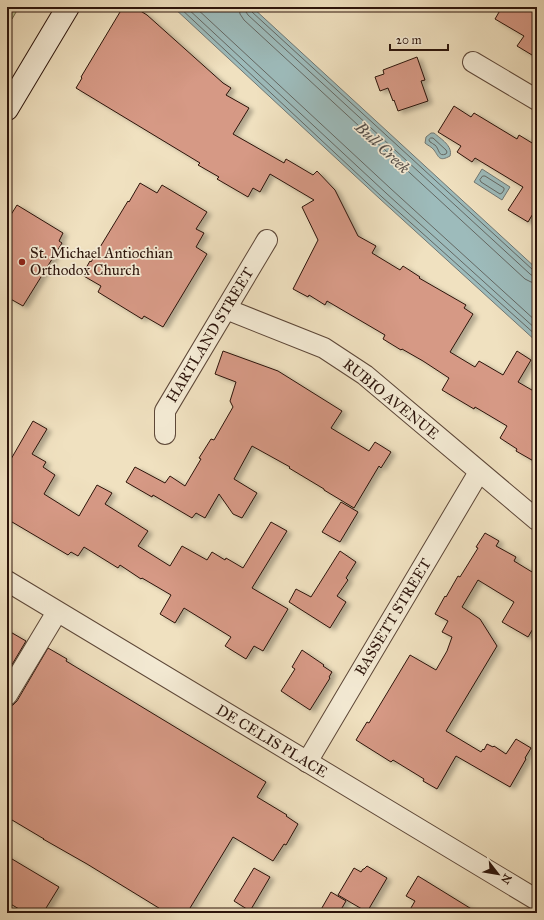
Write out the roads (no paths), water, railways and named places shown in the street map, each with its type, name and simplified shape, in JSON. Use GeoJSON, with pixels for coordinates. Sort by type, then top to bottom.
{"type":"FeatureCollection","features":[{"type":"Feature","properties":{"kind":"main road"},"geometry":{"type":"LineString","coordinates":[[7,109],[68,7]]}},
{"type":"Feature","properties":{"kind":"street"},"geometry":{"type":"LineString","coordinates":[[473,62],[537,100]]}},
{"type":"Feature","properties":{"kind":"street","name":"HARTLAND STREET"},"geometry":{"type":"LineString","coordinates":[[164,434],[165,411],[267,240]]}},
{"type":"Feature","properties":{"kind":"street","name":"RUBIO AVENUE"},"geometry":{"type":"LineString","coordinates":[[226,309],[324,348],[365,375],[537,520]]}},
{"type":"Feature","properties":{"kind":"street","name":"BASSETT STREET"},"geometry":{"type":"LineString","coordinates":[[307,762],[480,472]]}},
{"type":"Feature","properties":{"kind":"street","name":"DE CELIS PLACE"},"geometry":{"type":"LineString","coordinates":[[7,581],[537,900]]}},
{"type":"Feature","properties":{"kind":"street"},"geometry":{"type":"LineString","coordinates":[[7,695],[57,612]]}},
{"type":"Feature","properties":{"kind":"water","name":"Bull Creek"},"geometry":{"type":"Polygon","coordinates":[[[173,7],[252,7],[537,269],[537,342],[380,199],[173,7]]]}},
{"type":"Feature","properties":{"kind":"water"},"geometry":{"type":"Polygon","coordinates":[[[431,133],[434,133],[446,143],[450,149],[450,156],[441,159],[433,149],[425,143],[426,137],[431,133]]]}},
{"type":"Feature","properties":{"kind":"water"},"geometry":{"type":"Polygon","coordinates":[[[482,169],[510,187],[502,200],[474,182],[482,169]]]}},
{"type":"Feature","properties":{"kind":"place","name":"St. Michael Antiochian Orthodox Church"},"geometry":{"type":"Point","coordinates":[22,262]}}]}
